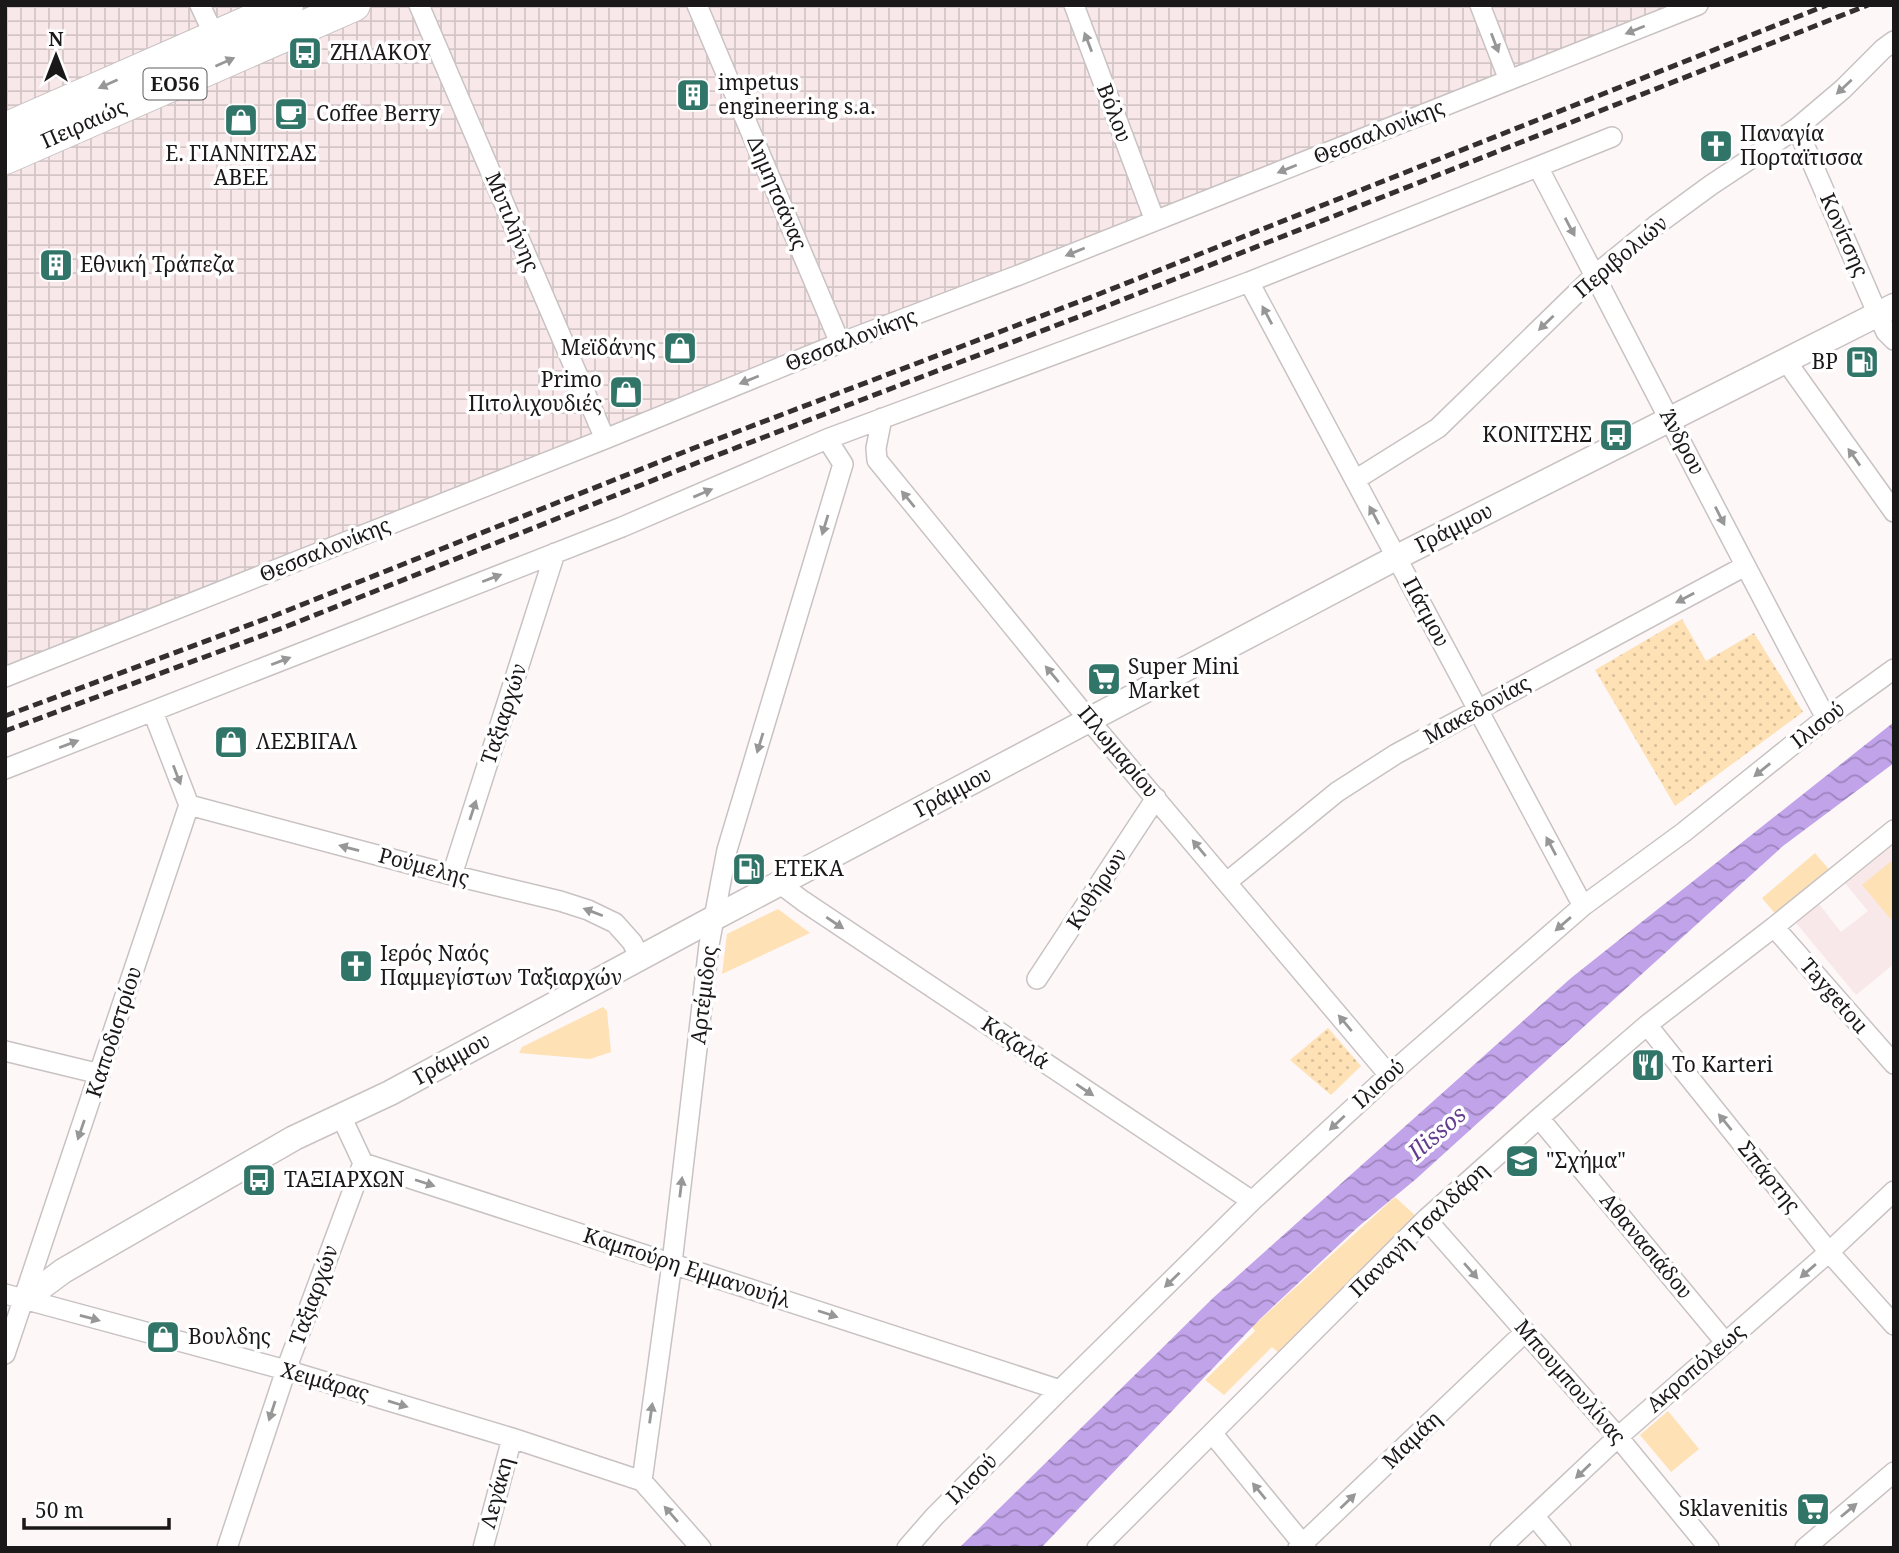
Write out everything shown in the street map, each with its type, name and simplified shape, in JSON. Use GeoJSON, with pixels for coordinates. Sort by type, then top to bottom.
{"type":"FeatureCollection","features":[{"type":"Feature","properties":{"kind":"main road","name":"Πειραιώς"},"geometry":{"type":"LineString","coordinates":[[5,129],[286,5]]}},
{"type":"Feature","properties":{"kind":"main road","name":"Πειραιώς"},"geometry":{"type":"LineString","coordinates":[[5,158],[354,5]]}},
{"type":"Feature","properties":{"kind":"street"},"geometry":{"type":"LineString","coordinates":[[200,5],[215,37]]}},
{"type":"Feature","properties":{"kind":"street","name":"Μυτιλήνης"},"geometry":{"type":"LineString","coordinates":[[419,5],[604,439]]}},
{"type":"Feature","properties":{"kind":"street","name":"Δημητσάνας"},"geometry":{"type":"LineString","coordinates":[[697,5],[840,343]]}},
{"type":"Feature","properties":{"kind":"street","name":"Βόλου"},"geometry":{"type":"LineString","coordinates":[[1074,5],[1155,221]]}},
{"type":"Feature","properties":{"kind":"street"},"geometry":{"type":"LineString","coordinates":[[1480,5],[1509,80]]}},
{"type":"Feature","properties":{"kind":"street","name":"Θεσσαλονίκης"},"geometry":{"type":"LineString","coordinates":[[5,677],[840,343],[1019,275],[1698,5]]}},
{"type":"Feature","properties":{"kind":"street","name":"Περιβολιών"},"geometry":{"type":"LineString","coordinates":[[1355,480],[1438,428],[1595,275],[1711,185],[1797,128],[1894,41]]}},
{"type":"Feature","properties":{"kind":"street","name":"Κονίτσης"},"geometry":{"type":"LineString","coordinates":[[1797,128],[1886,310],[1886,332],[1894,340]]}},
{"type":"Feature","properties":{"kind":"street"},"geometry":{"type":"LineString","coordinates":[[5,769],[622,527],[827,439],[1249,282],[1612,137]]}},
{"type":"Feature","properties":{"kind":"street","name":"Άνδρου"},"geometry":{"type":"LineString","coordinates":[[1538,167],[1826,718]]}},
{"type":"Feature","properties":{"kind":"street","name":"Πάτμου"},"geometry":{"type":"LineString","coordinates":[[1249,282],[1583,906]]}},
{"type":"Feature","properties":{"kind":"street","name":"Γράμμου"},"geometry":{"type":"LineString","coordinates":[[15,1297],[294,1138],[390,1093],[779,883],[1396,557],[1886,310]]}},
{"type":"Feature","properties":{"kind":"street"},"geometry":{"type":"LineString","coordinates":[[1786,360],[1894,512]]}},
{"type":"Feature","properties":{"kind":"street","name":"Πλωμαρίου"},"geometry":{"type":"LineString","coordinates":[[882,418],[876,449],[877,460],[1089,720],[1389,1075]]}},
{"type":"Feature","properties":{"kind":"street","name":"Αρτέμιδος"},"geometry":{"type":"LineString","coordinates":[[642,1480],[672,1263],[709,945],[727,850],[843,464],[827,439]]}},
{"type":"Feature","properties":{"kind":"street","name":"Ταξιαρχών"},"geometry":{"type":"LineString","coordinates":[[452,875],[555,553]]}},
{"type":"Feature","properties":{"kind":"street","name":"Μακεδονίας"},"geometry":{"type":"LineString","coordinates":[[1227,882],[1337,792],[1396,754],[1745,566]]}},
{"type":"Feature","properties":{"kind":"street","name":"Ιλισού"},"geometry":{"type":"LineString","coordinates":[[907,1548],[934,1517],[1060,1390],[1252,1201],[1389,1075],[1583,906],[1684,832],[1826,718],[1894,668]]}},
{"type":"Feature","properties":{"kind":"street"},"geometry":{"type":"LineString","coordinates":[[153,712],[189,805]]}},
{"type":"Feature","properties":{"kind":"street","name":"Κυθήρων"},"geometry":{"type":"LineString","coordinates":[[1037,979],[1156,798]]}},
{"type":"Feature","properties":{"kind":"street","name":"Ρούμελης"},"geometry":{"type":"LineString","coordinates":[[189,805],[560,901],[602,915],[624,932],[640,958]]}},
{"type":"Feature","properties":{"kind":"street","name":"Καποδιστρίου"},"geometry":{"type":"LineString","coordinates":[[5,1354],[15,1297],[100,1074],[189,805]]}},
{"type":"Feature","properties":{"kind":"street","name":"Παναγή Τσαλδάρη"},"geometry":{"type":"LineString","coordinates":[[1097,1548],[1426,1219],[1647,1026],[1894,830]]}},
{"type":"Feature","properties":{"kind":"street","name":"Καζαλά"},"geometry":{"type":"LineString","coordinates":[[779,883],[1252,1201]]}},
{"type":"Feature","properties":{"kind":"street","name":"Taygetou"},"geometry":{"type":"LineString","coordinates":[[1774,927],[1894,1064]]}},
{"type":"Feature","properties":{"kind":"street","name":"Σπάρτης"},"geometry":{"type":"LineString","coordinates":[[1647,1026],[1829,1252],[1894,1325]]}},
{"type":"Feature","properties":{"kind":"street"},"geometry":{"type":"LineString","coordinates":[[5,1051],[100,1074]]}},
{"type":"Feature","properties":{"kind":"street"},"geometry":{"type":"LineString","coordinates":[[341,1116],[363,1163]]}},
{"type":"Feature","properties":{"kind":"street","name":"Αθανασιάδου"},"geometry":{"type":"LineString","coordinates":[[1539,1118],[1726,1342]]}},
{"type":"Feature","properties":{"kind":"street","name":"Ταξιαρχών"},"geometry":{"type":"LineString","coordinates":[[227,1548],[286,1370],[363,1163]]}},
{"type":"Feature","properties":{"kind":"street","name":"Καμπούρη Εμμανουήλ"},"geometry":{"type":"LineString","coordinates":[[363,1163],[1060,1390]]}},
{"type":"Feature","properties":{"kind":"street","name":"Ακροπόλεως"},"geometry":{"type":"LineString","coordinates":[[1500,1548],[1618,1437],[1829,1252],[1894,1191]]}},
{"type":"Feature","properties":{"kind":"street","name":"Μπουμπουλίνας"},"geometry":{"type":"LineString","coordinates":[[1426,1219],[1618,1437],[1709,1548]]}},
{"type":"Feature","properties":{"kind":"street","name":"Χειμάρας"},"geometry":{"type":"LineString","coordinates":[[15,1297],[286,1370],[642,1480]]}},
{"type":"Feature","properties":{"kind":"street","name":"Μαμάη"},"geometry":{"type":"LineString","coordinates":[[1302,1546],[1525,1332]]}},
{"type":"Feature","properties":{"kind":"street"},"geometry":{"type":"LineString","coordinates":[[1212,1433],[1302,1546]]}},
{"type":"Feature","properties":{"kind":"street","name":"Λεγάκη"},"geometry":{"type":"LineString","coordinates":[[482,1548],[512,1438]]}},
{"type":"Feature","properties":{"kind":"street"},"geometry":{"type":"LineString","coordinates":[[1805,1548],[1894,1472]]}},
{"type":"Feature","properties":{"kind":"street"},"geometry":{"type":"LineString","coordinates":[[642,1480],[701,1548]]}},
{"type":"Feature","properties":{"kind":"street"},"geometry":{"type":"LineString","coordinates":[[1535,1517],[1561,1548]]}},
{"type":"Feature","properties":{"kind":"shaded area"},"geometry":{"type":"Polygon","coordinates":[[[5,5],[1709,5],[5,670],[5,5]]]}},
{"type":"Feature","properties":{"kind":"shaded area"},"geometry":{"type":"Polygon","coordinates":[[[1682,619],[1706,661],[1754,633],[1803,712],[1675,806],[1595,670],[1682,619]]]}},
{"type":"Feature","properties":{"kind":"shaded area"},"geometry":{"type":"Polygon","coordinates":[[[1894,842],[1894,964],[1856,995],[1796,923],[1819,904],[1841,932],[1868,911],[1845,883],[1894,842]]]}},
{"type":"Feature","properties":{"kind":"shaded area"},"geometry":{"type":"Polygon","coordinates":[[[1815,853],[1833,874],[1778,917],[1762,898],[1815,853]]]}},
{"type":"Feature","properties":{"kind":"shaded area"},"geometry":{"type":"Polygon","coordinates":[[[1894,859],[1894,923],[1862,885],[1894,859]]]}},
{"type":"Feature","properties":{"kind":"shaded area"},"geometry":{"type":"Polygon","coordinates":[[[778,909],[810,933],[722,974],[727,934],[778,909]]]}},
{"type":"Feature","properties":{"kind":"shaded area"},"geometry":{"type":"Polygon","coordinates":[[[603,1007],[607,1011],[611,1052],[590,1059],[519,1053],[522,1047],[603,1007]]]}},
{"type":"Feature","properties":{"kind":"shaded area"},"geometry":{"type":"Polygon","coordinates":[[[1328,1028],[1361,1066],[1331,1095],[1290,1060],[1328,1028]]]}},
{"type":"Feature","properties":{"kind":"shaded area"},"geometry":{"type":"Polygon","coordinates":[[[1395,1197],[1417,1217],[1281,1355],[1272,1347],[1224,1395],[1205,1380],[1255,1331],[1252,1327],[1395,1197]]]}},
{"type":"Feature","properties":{"kind":"shaded area"},"geometry":{"type":"Polygon","coordinates":[[[1668,1411],[1699,1449],[1671,1472],[1640,1435],[1668,1411]]]}},
{"type":"Feature","properties":{"kind":"water","name":"Ilissos"},"geometry":{"type":"Polygon","coordinates":[[[1894,722],[1894,763],[1783,846],[1416,1179],[1358,1227],[1260,1319],[1041,1548],[959,1548],[1213,1298],[1571,978],[1894,722]]]}},
{"type":"Feature","properties":{"kind":"railway"},"geometry":{"type":"LineString","coordinates":[[5,716],[276,615],[694,448],[1094,296],[1827,5]]}},
{"type":"Feature","properties":{"kind":"railway"},"geometry":{"type":"LineString","coordinates":[[5,731],[280,629],[699,462],[1099,309],[1868,5]]}},
{"type":"Feature","properties":{"kind":"place","name":"ΖΗΛΑΚΟΥ"},"geometry":{"type":"Point","coordinates":[305,53]}},
{"type":"Feature","properties":{"kind":"place","name":"impetus engineering s.a."},"geometry":{"type":"Point","coordinates":[693,95]}},
{"type":"Feature","properties":{"kind":"place","name":"Coffee Berry"},"geometry":{"type":"Point","coordinates":[291,114]}},
{"type":"Feature","properties":{"kind":"place","name":"Ε. ΓΙΑΝΝΙΤΣΑΣ ΑΒΕΕ"},"geometry":{"type":"Point","coordinates":[241,120]}},
{"type":"Feature","properties":{"kind":"place","name":"Παναγία Πορταϊτισσα"},"geometry":{"type":"Point","coordinates":[1716,146]}},
{"type":"Feature","properties":{"kind":"place","name":"Εθνική Τράπεζα"},"geometry":{"type":"Point","coordinates":[56,265]}},
{"type":"Feature","properties":{"kind":"place","name":"Μεϊδάνης"},"geometry":{"type":"Point","coordinates":[680,348]}},
{"type":"Feature","properties":{"kind":"place","name":"BP"},"geometry":{"type":"Point","coordinates":[1862,362]}},
{"type":"Feature","properties":{"kind":"place","name":"Primo Πιτολιχουδιές"},"geometry":{"type":"Point","coordinates":[626,392]}},
{"type":"Feature","properties":{"kind":"place","name":"ΚΟΝΙΤΣΗΣ"},"geometry":{"type":"Point","coordinates":[1616,435]}},
{"type":"Feature","properties":{"kind":"place","name":"Super Mini Market"},"geometry":{"type":"Point","coordinates":[1104,679]}},
{"type":"Feature","properties":{"kind":"place","name":"ΛΕΣΒΙΓΑΛ"},"geometry":{"type":"Point","coordinates":[231,742]}},
{"type":"Feature","properties":{"kind":"place","name":"ΕΤΕΚΑ"},"geometry":{"type":"Point","coordinates":[749,869]}},
{"type":"Feature","properties":{"kind":"place","name":"Ιερός Ναός Παμμεγίστων Ταξιαρχών"},"geometry":{"type":"Point","coordinates":[356,966]}},
{"type":"Feature","properties":{"kind":"place","name":"To Karteri"},"geometry":{"type":"Point","coordinates":[1648,1065]}},
{"type":"Feature","properties":{"kind":"place","name":"\"Σχήμα\""},"geometry":{"type":"Point","coordinates":[1522,1161]}},
{"type":"Feature","properties":{"kind":"place","name":"ΤΑΞΙΑΡΧΩΝ"},"geometry":{"type":"Point","coordinates":[259,1180]}},
{"type":"Feature","properties":{"kind":"place","name":"Βουλδης"},"geometry":{"type":"Point","coordinates":[163,1337]}},
{"type":"Feature","properties":{"kind":"place","name":"Sklavenitis"},"geometry":{"type":"Point","coordinates":[1813,1509]}}]}
